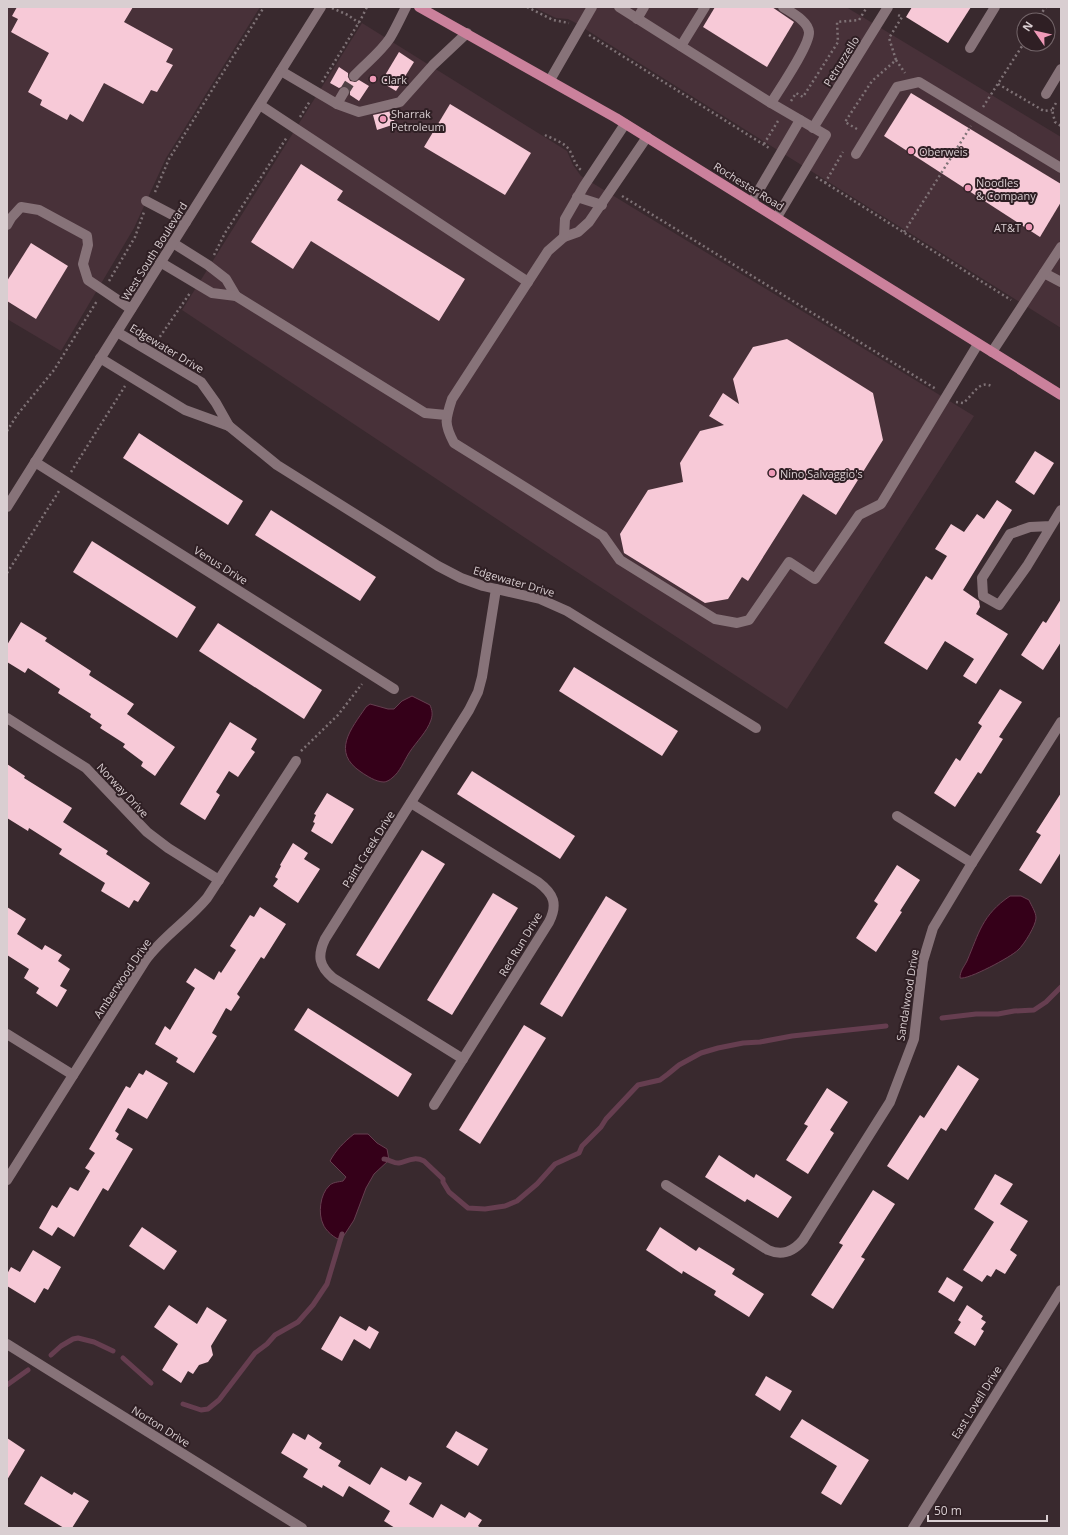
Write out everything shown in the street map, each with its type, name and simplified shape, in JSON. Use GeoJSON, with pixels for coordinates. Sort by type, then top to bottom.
{"type":"FeatureCollection","features":[{"type":"Feature","properties":{"kind":"main road","name":"Rochester Road"},"geometry":{"type":"LineString","coordinates":[[419,7],[550,80],[647,137],[1061,395]]}},
{"type":"Feature","properties":{"kind":"street","name":"West South Boulevard"},"geometry":{"type":"LineString","coordinates":[[7,507],[321,7]]}},
{"type":"Feature","properties":{"kind":"street"},"geometry":{"type":"LineString","coordinates":[[354,76],[370,61],[390,38],[406,7]]}},
{"type":"Feature","properties":{"kind":"street"},"geometry":{"type":"LineString","coordinates":[[550,80],[592,7]]}},
{"type":"Feature","properties":{"kind":"street"},"geometry":{"type":"LineString","coordinates":[[619,7],[771,103],[826,135],[777,217]]}},
{"type":"Feature","properties":{"kind":"street"},"geometry":{"type":"LineString","coordinates":[[637,19],[644,7]]}},
{"type":"Feature","properties":{"kind":"street"},"geometry":{"type":"LineString","coordinates":[[681,46],[705,7]]}},
{"type":"Feature","properties":{"kind":"street"},"geometry":{"type":"LineString","coordinates":[[771,103],[806,45],[809,32],[805,23],[783,7]]}},
{"type":"Feature","properties":{"kind":"street"},"geometry":{"type":"LineString","coordinates":[[970,48],[996,7]]}},
{"type":"Feature","properties":{"kind":"street","name":"Petruzzello"},"geometry":{"type":"LineString","coordinates":[[813,128],[892,10]]}},
{"type":"Feature","properties":{"kind":"street"},"geometry":{"type":"LineString","coordinates":[[281,71],[337,104],[359,112],[400,102],[433,65],[467,33]]}},
{"type":"Feature","properties":{"kind":"street"},"geometry":{"type":"LineString","coordinates":[[1046,94],[1061,69]]}},
{"type":"Feature","properties":{"kind":"street"},"geometry":{"type":"LineString","coordinates":[[856,154],[897,87],[919,82],[1061,168]]}},
{"type":"Feature","properties":{"kind":"street"},"geometry":{"type":"LineString","coordinates":[[337,104],[344,92]]}},
{"type":"Feature","properties":{"kind":"street"},"geometry":{"type":"LineString","coordinates":[[260,105],[528,282]]}},
{"type":"Feature","properties":{"kind":"street"},"geometry":{"type":"LineString","coordinates":[[752,202],[800,120]]}},
{"type":"Feature","properties":{"kind":"street"},"geometry":{"type":"LineString","coordinates":[[564,237],[565,219],[577,197],[625,124]]}},
{"type":"Feature","properties":{"kind":"street"},"geometry":{"type":"LineString","coordinates":[[647,137],[589,222],[578,232],[564,237],[548,251],[452,400],[446,415],[447,429],[454,443],[603,536],[620,560],[715,619],[737,623],[749,620],[789,562],[815,579],[859,515],[881,504],[978,344]]}},
{"type":"Feature","properties":{"kind":"street"},"geometry":{"type":"LineString","coordinates":[[150,197],[186,222]]}},
{"type":"Feature","properties":{"kind":"street"},"geometry":{"type":"LineString","coordinates":[[577,197],[602,205]]}},
{"type":"Feature","properties":{"kind":"street"},"geometry":{"type":"LineString","coordinates":[[7,225],[21,207],[39,210],[87,236],[88,245],[84,264],[88,280],[131,309]]}},
{"type":"Feature","properties":{"kind":"street"},"geometry":{"type":"LineString","coordinates":[[173,243],[208,265],[226,279],[236,296]]}},
{"type":"Feature","properties":{"kind":"street"},"geometry":{"type":"LineString","coordinates":[[992,352],[1061,247]]}},
{"type":"Feature","properties":{"kind":"street"},"geometry":{"type":"LineString","coordinates":[[160,262],[212,292],[236,296],[425,413],[446,415]]}},
{"type":"Feature","properties":{"kind":"street"},"geometry":{"type":"LineString","coordinates":[[1044,273],[1061,282]]}},
{"type":"Feature","properties":{"kind":"street","name":"Edgewater Drive"},"geometry":{"type":"LineString","coordinates":[[117,332],[201,382],[230,426]]}},
{"type":"Feature","properties":{"kind":"street","name":"Edgewater Drive"},"geometry":{"type":"LineString","coordinates":[[100,358],[185,410],[230,426],[277,464],[438,566],[461,578],[496,589],[540,599],[567,611],[756,728]]}},
{"type":"Feature","properties":{"kind":"street","name":"Venus Drive"},"geometry":{"type":"LineString","coordinates":[[35,462],[394,689]]}},
{"type":"Feature","properties":{"kind":"street"},"geometry":{"type":"LineString","coordinates":[[1051,526],[1030,527],[1010,534],[982,578],[983,596],[999,605],[1027,566],[1061,510]]}},
{"type":"Feature","properties":{"kind":"street","name":"Paint Creek Drive"},"geometry":{"type":"LineString","coordinates":[[463,1059],[325,972],[320,960],[320,950],[325,939],[470,710],[478,692],[482,677],[496,589]]}},
{"type":"Feature","properties":{"kind":"street","name":"Norway Drive"},"geometry":{"type":"LineString","coordinates":[[7,718],[86,768],[147,832],[168,848],[219,880]]}},
{"type":"Feature","properties":{"kind":"street","name":"Sandalwood Drive"},"geometry":{"type":"LineString","coordinates":[[666,1185],[768,1250],[775,1252],[787,1252],[798,1246],[890,1102],[914,1039],[920,981],[927,945],[933,928],[1061,722]]}},
{"type":"Feature","properties":{"kind":"street","name":"Amberwood Drive"},"geometry":{"type":"LineString","coordinates":[[7,1180],[150,954],[162,940],[201,906],[296,761]]}},
{"type":"Feature","properties":{"kind":"street","name":"Red Run Drive"},"geometry":{"type":"LineString","coordinates":[[411,803],[538,882],[546,888],[554,901],[554,909],[549,922],[434,1105]]}},
{"type":"Feature","properties":{"kind":"street"},"geometry":{"type":"LineString","coordinates":[[897,816],[972,863]]}},
{"type":"Feature","properties":{"kind":"street"},"geometry":{"type":"LineString","coordinates":[[7,1034],[73,1075]]}},
{"type":"Feature","properties":{"kind":"street","name":"East Lovell Drive"},"geometry":{"type":"LineString","coordinates":[[913,1528],[1061,1290]]}},
{"type":"Feature","properties":{"kind":"street","name":"Norton Drive"},"geometry":{"type":"LineString","coordinates":[[7,1344],[302,1528]]}},
{"type":"Feature","properties":{"kind":"path"},"geometry":{"type":"LineString","coordinates":[[150,197],[169,159],[264,7]]}},
{"type":"Feature","properties":{"kind":"path"},"geometry":{"type":"LineString","coordinates":[[330,7],[348,15],[359,23]]}},
{"type":"Feature","properties":{"kind":"path"},"geometry":{"type":"LineString","coordinates":[[208,265],[225,233],[316,92],[359,23],[367,7]]}},
{"type":"Feature","properties":{"kind":"path"},"geometry":{"type":"LineString","coordinates":[[527,7],[554,20],[572,24]]}},
{"type":"Feature","properties":{"kind":"path"},"geometry":{"type":"LineString","coordinates":[[764,144],[796,93],[804,98],[838,42],[837,22],[859,20],[867,7]]}},
{"type":"Feature","properties":{"kind":"path"},"geometry":{"type":"LineString","coordinates":[[853,136],[857,130],[845,122],[872,81],[896,60],[889,38],[902,17],[892,10]]}},
{"type":"Feature","properties":{"kind":"path"},"geometry":{"type":"LineString","coordinates":[[586,34],[774,151]]}},
{"type":"Feature","properties":{"kind":"path"},"geometry":{"type":"LineString","coordinates":[[904,232],[1018,52]]}},
{"type":"Feature","properties":{"kind":"path"},"geometry":{"type":"LineString","coordinates":[[998,84],[1044,111],[1052,110],[1055,122],[1061,126]]}},
{"type":"Feature","properties":{"kind":"path"},"geometry":{"type":"LineString","coordinates":[[544,135],[567,147],[571,151],[575,163],[584,172]]}},
{"type":"Feature","properties":{"kind":"path"},"geometry":{"type":"LineString","coordinates":[[825,183],[846,147]]}},
{"type":"Feature","properties":{"kind":"path"},"geometry":{"type":"LineString","coordinates":[[812,174],[1012,301]]}},
{"type":"Feature","properties":{"kind":"path"},"geometry":{"type":"LineString","coordinates":[[619,194],[940,391]]}},
{"type":"Feature","properties":{"kind":"path"},"geometry":{"type":"LineString","coordinates":[[109,281],[135,237],[144,213]]}},
{"type":"Feature","properties":{"kind":"path"},"geometry":{"type":"LineString","coordinates":[[155,343],[196,283]]}},
{"type":"Feature","properties":{"kind":"path"},"geometry":{"type":"LineString","coordinates":[[7,431],[17,415],[54,370],[95,304]]}},
{"type":"Feature","properties":{"kind":"path"},"geometry":{"type":"LineString","coordinates":[[72,471],[126,384]]}},
{"type":"Feature","properties":{"kind":"path"},"geometry":{"type":"LineString","coordinates":[[954,400],[963,403],[978,387],[983,384],[989,384],[993,387]]}},
{"type":"Feature","properties":{"kind":"path"},"geometry":{"type":"LineString","coordinates":[[7,573],[59,490]]}},
{"type":"Feature","properties":{"kind":"path"},"geometry":{"type":"LineString","coordinates":[[296,761],[301,751],[338,715],[369,673]]}},
{"type":"Feature","properties":{"kind":"shaded area"},"geometry":{"type":"Polygon","coordinates":[[[7,7],[260,7],[166,158],[134,228],[61,351],[7,319],[7,7]]]}},
{"type":"Feature","properties":{"kind":"shaded area"},"geometry":{"type":"Polygon","coordinates":[[[533,7],[846,7],[1061,137],[1061,328],[574,22],[568,19],[556,18],[533,7]]]}},
{"type":"Feature","properties":{"kind":"shaded area"},"geometry":{"type":"Polygon","coordinates":[[[362,23],[567,151],[573,165],[581,176],[974,416],[787,709],[551,555],[182,310],[362,23]]]}},
{"type":"Feature","properties":{"kind":"shaded area"},"geometry":{"type":"Polygon","coordinates":[[[412,696],[430,705],[432,710],[432,718],[424,733],[409,753],[395,776],[385,782],[378,781],[361,772],[352,764],[347,756],[345,748],[350,732],[366,707],[370,704],[388,709],[394,709],[402,701],[412,696]]]}},
{"type":"Feature","properties":{"kind":"shaded area"},"geometry":{"type":"Polygon","coordinates":[[[1010,896],[1021,896],[1029,900],[1036,918],[1029,935],[1023,944],[1007,958],[980,972],[965,978],[960,978],[961,971],[967,961],[982,925],[993,910],[1010,896]]]}},
{"type":"Feature","properties":{"kind":"shaded area"},"geometry":{"type":"Polygon","coordinates":[[[354,1134],[368,1134],[377,1143],[387,1149],[389,1160],[374,1174],[366,1188],[354,1220],[341,1240],[333,1236],[324,1226],[321,1220],[320,1210],[322,1199],[329,1186],[343,1181],[346,1177],[330,1161],[340,1146],[354,1134]]]}},
{"type":"Feature","properties":{"kind":"building"},"geometry":{"type":"Polygon","coordinates":[[[17,7],[133,7],[124,22],[173,49],[166,62],[173,65],[157,92],[151,90],[143,104],[104,83],[83,122],[70,114],[67,120],[40,105],[42,100],[28,92],[49,53],[11,32],[18,19],[12,16],[17,7]]]}},
{"type":"Feature","properties":{"kind":"building"},"geometry":{"type":"Polygon","coordinates":[[[715,7],[772,7],[794,22],[767,67],[703,27],[715,7]]]}},
{"type":"Feature","properties":{"kind":"building"},"geometry":{"type":"Polygon","coordinates":[[[912,7],[971,7],[948,43],[906,17],[912,7]]]}},
{"type":"Feature","properties":{"kind":"building"},"geometry":{"type":"Polygon","coordinates":[[[399,52],[414,62],[396,91],[381,82],[399,52]]]}},
{"type":"Feature","properties":{"kind":"building"},"geometry":{"type":"Polygon","coordinates":[[[339,67],[348,73],[350,81],[355,82],[359,80],[369,86],[359,101],[350,95],[348,87],[344,86],[339,88],[330,83],[339,67]]]}},
{"type":"Feature","properties":{"kind":"building"},"geometry":{"type":"Polygon","coordinates":[[[911,93],[1061,184],[1061,202],[1040,237],[884,136],[911,93]]]}},
{"type":"Feature","properties":{"kind":"building"},"geometry":{"type":"Polygon","coordinates":[[[450,104],[531,153],[505,195],[424,147],[450,104]]]}},
{"type":"Feature","properties":{"kind":"building"},"geometry":{"type":"Polygon","coordinates":[[[392,111],[395,124],[377,130],[373,115],[392,111]]]}},
{"type":"Feature","properties":{"kind":"building"},"geometry":{"type":"Polygon","coordinates":[[[301,164],[343,191],[337,200],[465,279],[439,321],[311,241],[293,269],[251,242],[301,164]]]}},
{"type":"Feature","properties":{"kind":"building"},"geometry":{"type":"Polygon","coordinates":[[[31,243],[68,266],[36,319],[7,301],[7,281],[31,243]]]}},
{"type":"Feature","properties":{"kind":"building","name":"Nino Salvaggio's"},"geometry":{"type":"Polygon","coordinates":[[[787,339],[873,393],[883,440],[836,515],[803,494],[748,581],[742,577],[728,599],[705,603],[624,553],[620,534],[648,490],[683,482],[680,463],[700,431],[724,425],[709,416],[723,393],[739,404],[733,379],[753,347],[787,339]]]}},
{"type":"Feature","properties":{"kind":"building"},"geometry":{"type":"Polygon","coordinates":[[[139,433],[243,501],[228,525],[123,458],[139,433]]]}},
{"type":"Feature","properties":{"kind":"building"},"geometry":{"type":"Polygon","coordinates":[[[1035,451],[1054,463],[1034,495],[1015,482],[1035,451]]]}},
{"type":"Feature","properties":{"kind":"building"},"geometry":{"type":"Polygon","coordinates":[[[997,500],[1012,510],[963,590],[979,601],[980,607],[976,614],[1008,634],[976,684],[963,676],[974,659],[945,641],[927,670],[884,643],[926,576],[932,580],[947,556],[935,549],[951,524],[964,532],[977,514],[984,519],[997,500]]]}},
{"type":"Feature","properties":{"kind":"building"},"geometry":{"type":"Polygon","coordinates":[[[271,510],[376,577],[360,601],[255,535],[271,510]]]}},
{"type":"Feature","properties":{"kind":"building"},"geometry":{"type":"Polygon","coordinates":[[[92,541],[196,607],[177,638],[73,572],[92,541]]]}},
{"type":"Feature","properties":{"kind":"building"},"geometry":{"type":"Polygon","coordinates":[[[1061,599],[1061,642],[1043,670],[1021,655],[1043,621],[1046,623],[1061,599]]]}},
{"type":"Feature","properties":{"kind":"building"},"geometry":{"type":"Polygon","coordinates":[[[21,622],[47,638],[45,641],[91,671],[89,675],[134,704],[127,714],[175,747],[155,776],[141,766],[143,762],[123,747],[125,744],[100,728],[102,725],[90,717],[91,714],[58,693],[60,689],[28,668],[25,673],[7,662],[7,645],[21,622]]]}},
{"type":"Feature","properties":{"kind":"building"},"geometry":{"type":"Polygon","coordinates":[[[218,623],[322,690],[304,719],[199,651],[218,623]]]}},
{"type":"Feature","properties":{"kind":"building"},"geometry":{"type":"Polygon","coordinates":[[[574,667],[678,731],[662,756],[559,691],[574,667]]]}},
{"type":"Feature","properties":{"kind":"building"},"geometry":{"type":"Polygon","coordinates":[[[1000,689],[1022,702],[999,737],[1003,739],[981,774],[978,772],[955,807],[934,793],[956,758],[960,761],[982,726],[978,723],[1000,689]]]}},
{"type":"Feature","properties":{"kind":"building"},"geometry":{"type":"Polygon","coordinates":[[[230,722],[257,739],[251,749],[255,752],[238,777],[229,771],[216,792],[220,795],[205,820],[180,804],[230,722]]]}},
{"type":"Feature","properties":{"kind":"building"},"geometry":{"type":"Polygon","coordinates":[[[7,764],[25,776],[24,778],[72,808],[63,822],[108,851],[106,854],[150,883],[138,902],[134,900],[129,908],[101,891],[105,883],[59,854],[62,849],[29,828],[28,831],[7,818],[7,764]]]}},
{"type":"Feature","properties":{"kind":"building"},"geometry":{"type":"Polygon","coordinates":[[[472,771],[575,836],[560,859],[457,794],[472,771]]]}},
{"type":"Feature","properties":{"kind":"building"},"geometry":{"type":"Polygon","coordinates":[[[327,793],[354,809],[332,844],[311,831],[315,823],[313,822],[316,815],[314,814],[327,793]]]}},
{"type":"Feature","properties":{"kind":"building"},"geometry":{"type":"Polygon","coordinates":[[[1061,793],[1061,852],[1041,884],[1019,870],[1041,835],[1036,832],[1061,793]]]}},
{"type":"Feature","properties":{"kind":"building"},"geometry":{"type":"Polygon","coordinates":[[[293,843],[308,853],[304,859],[320,869],[298,903],[273,886],[278,879],[275,877],[281,866],[280,865],[293,843]]]}},
{"type":"Feature","properties":{"kind":"building"},"geometry":{"type":"Polygon","coordinates":[[[422,850],[445,864],[379,969],[356,955],[422,850]]]}},
{"type":"Feature","properties":{"kind":"building"},"geometry":{"type":"Polygon","coordinates":[[[897,865],[920,880],[900,911],[902,912],[876,952],[856,938],[878,904],[874,901],[897,865]]]}},
{"type":"Feature","properties":{"kind":"building"},"geometry":{"type":"Polygon","coordinates":[[[493,893],[518,908],[452,1015],[427,1000],[493,893]]]}},
{"type":"Feature","properties":{"kind":"building"},"geometry":{"type":"Polygon","coordinates":[[[606,896],[627,909],[562,1017],[540,1004],[606,896]]]}},
{"type":"Feature","properties":{"kind":"building"},"geometry":{"type":"Polygon","coordinates":[[[7,907],[26,919],[17,934],[42,950],[45,945],[62,955],[58,961],[70,969],[60,986],[67,990],[57,1007],[36,993],[39,988],[24,978],[29,969],[7,955],[7,907]]]}},
{"type":"Feature","properties":{"kind":"building"},"geometry":{"type":"Polygon","coordinates":[[[260,907],[286,924],[264,959],[261,957],[237,994],[240,997],[231,1011],[226,1008],[212,1033],[217,1036],[194,1073],[176,1062],[178,1058],[155,1044],[165,1026],[170,1030],[195,988],[186,982],[195,968],[214,980],[219,971],[221,973],[236,950],[230,946],[250,915],[254,917],[260,907]]]}},
{"type":"Feature","properties":{"kind":"building"},"geometry":{"type":"Polygon","coordinates":[[[308,1008],[412,1074],[398,1097],[294,1030],[308,1008]]]}},
{"type":"Feature","properties":{"kind":"building"},"geometry":{"type":"Polygon","coordinates":[[[524,1025],[546,1038],[480,1144],[459,1130],[524,1025]]]}},
{"type":"Feature","properties":{"kind":"building"},"geometry":{"type":"Polygon","coordinates":[[[958,1065],[979,1079],[946,1131],[941,1128],[908,1180],[887,1166],[920,1115],[924,1118],[958,1065]]]}},
{"type":"Feature","properties":{"kind":"building"},"geometry":{"type":"Polygon","coordinates":[[[146,1070],[168,1083],[147,1119],[128,1108],[115,1131],[119,1134],[116,1139],[133,1149],[108,1191],[103,1188],[74,1237],[58,1227],[52,1236],[39,1228],[52,1205],[57,1208],[70,1187],[78,1191],[90,1171],[85,1168],[95,1153],[89,1149],[126,1086],[130,1088],[139,1073],[143,1075],[146,1070]]]}},
{"type":"Feature","properties":{"kind":"building"},"geometry":{"type":"Polygon","coordinates":[[[827,1088],[848,1102],[830,1130],[834,1133],[808,1174],[786,1160],[808,1126],[804,1124],[827,1088]]]}},
{"type":"Feature","properties":{"kind":"building"},"geometry":{"type":"Polygon","coordinates":[[[719,1155],[754,1178],[756,1174],[792,1197],[778,1218],[747,1199],[745,1202],[705,1177],[719,1155]]]}},
{"type":"Feature","properties":{"kind":"building"},"geometry":{"type":"Polygon","coordinates":[[[995,1174],[1013,1184],[1000,1204],[1028,1221],[1010,1250],[1017,1255],[1005,1274],[996,1269],[991,1277],[987,1275],[982,1282],[963,1270],[994,1222],[974,1209],[995,1174]]]}},
{"type":"Feature","properties":{"kind":"building"},"geometry":{"type":"Polygon","coordinates":[[[873,1190],[895,1204],[861,1257],[865,1259],[833,1309],[811,1295],[843,1245],[839,1243],[873,1190]]]}},
{"type":"Feature","properties":{"kind":"building"},"geometry":{"type":"Polygon","coordinates":[[[142,1227],[177,1251],[164,1270],[129,1246],[142,1227]]]}},
{"type":"Feature","properties":{"kind":"building"},"geometry":{"type":"Polygon","coordinates":[[[660,1227],[696,1251],[699,1247],[735,1269],[732,1274],[764,1294],[749,1317],[714,1295],[716,1291],[683,1271],[682,1274],[646,1250],[660,1227]]]}},
{"type":"Feature","properties":{"kind":"building"},"geometry":{"type":"Polygon","coordinates":[[[33,1250],[61,1267],[48,1290],[44,1288],[35,1303],[7,1286],[7,1274],[11,1267],[20,1272],[33,1250]]]}},
{"type":"Feature","properties":{"kind":"building"},"geometry":{"type":"Polygon","coordinates":[[[947,1277],[963,1287],[954,1302],[938,1292],[947,1277]]]}},
{"type":"Feature","properties":{"kind":"building"},"geometry":{"type":"Polygon","coordinates":[[[169,1305],[197,1324],[207,1307],[227,1320],[211,1346],[213,1355],[208,1362],[199,1365],[193,1374],[188,1371],[181,1383],[162,1370],[178,1344],[154,1327],[169,1305]]]}},
{"type":"Feature","properties":{"kind":"building"},"geometry":{"type":"Polygon","coordinates":[[[967,1305],[983,1316],[981,1319],[986,1322],[981,1329],[984,1331],[975,1346],[954,1333],[961,1322],[958,1320],[967,1305]]]}},
{"type":"Feature","properties":{"kind":"building"},"geometry":{"type":"Polygon","coordinates":[[[340,1316],[366,1331],[369,1326],[379,1332],[370,1349],[354,1339],[342,1361],[321,1349],[340,1316]]]}},
{"type":"Feature","properties":{"kind":"building"},"geometry":{"type":"Polygon","coordinates":[[[766,1376],[792,1391],[780,1411],[755,1395],[766,1376]]]}},
{"type":"Feature","properties":{"kind":"building"},"geometry":{"type":"Polygon","coordinates":[[[802,1419],[869,1460],[841,1505],[821,1493],[837,1466],[790,1437],[802,1419]]]}},
{"type":"Feature","properties":{"kind":"building"},"geometry":{"type":"Polygon","coordinates":[[[456,1431],[488,1449],[478,1466],[446,1447],[456,1431]]]}},
{"type":"Feature","properties":{"kind":"building"},"geometry":{"type":"Polygon","coordinates":[[[293,1433],[305,1440],[308,1434],[322,1443],[319,1448],[341,1461],[338,1466],[370,1485],[381,1467],[406,1481],[409,1476],[422,1483],[409,1504],[433,1518],[441,1504],[465,1518],[469,1512],[482,1520],[478,1526],[481,1528],[395,1528],[384,1521],[390,1511],[349,1486],[343,1497],[323,1485],[322,1488],[303,1477],[308,1469],[281,1453],[293,1433]]]}},
{"type":"Feature","properties":{"kind":"building"},"geometry":{"type":"Polygon","coordinates":[[[7,1438],[25,1450],[7,1480],[7,1438]]]}},
{"type":"Feature","properties":{"kind":"building"},"geometry":{"type":"Polygon","coordinates":[[[41,1476],[72,1495],[74,1492],[89,1501],[72,1528],[64,1528],[24,1504],[41,1476]]]}},
{"type":"Feature","properties":{"kind":"waterway"},"geometry":{"type":"LineString","coordinates":[[942,1018],[1034,1010],[1046,1002],[1061,987]]}},
{"type":"Feature","properties":{"kind":"waterway"},"geometry":{"type":"LineString","coordinates":[[384,1159],[397,1163],[414,1159],[424,1161],[443,1179],[443,1182],[449,1192],[468,1208],[485,1209],[505,1206],[517,1201],[537,1184],[555,1164],[579,1153],[582,1146],[638,1085],[660,1080],[679,1065],[701,1053],[743,1043],[886,1026]]}},
{"type":"Feature","properties":{"kind":"waterway"},"geometry":{"type":"LineString","coordinates":[[183,1404],[201,1410],[208,1409],[219,1400],[255,1353],[267,1344],[275,1335],[298,1322],[313,1305],[327,1284],[342,1234]]}},
{"type":"Feature","properties":{"kind":"waterway"},"geometry":{"type":"LineString","coordinates":[[51,1355],[61,1346],[73,1339],[78,1338],[94,1342],[113,1351]]}},
{"type":"Feature","properties":{"kind":"waterway"},"geometry":{"type":"LineString","coordinates":[[123,1358],[151,1383]]}},
{"type":"Feature","properties":{"kind":"waterway"},"geometry":{"type":"LineString","coordinates":[[7,1385],[28,1370]]}},
{"type":"Feature","properties":{"kind":"tunnel"},"geometry":{"type":"LineString","coordinates":[[344,92],[354,76]]}},
{"type":"Feature","properties":{"kind":"place","name":"Clark"},"geometry":{"type":"Point","coordinates":[373,79]}},
{"type":"Feature","properties":{"kind":"place","name":"Sharrak Petroleum"},"geometry":{"type":"Point","coordinates":[383,119]}},
{"type":"Feature","properties":{"kind":"place","name":"Oberweis"},"geometry":{"type":"Point","coordinates":[911,151]}},
{"type":"Feature","properties":{"kind":"place","name":"Noodles & Company"},"geometry":{"type":"Point","coordinates":[968,188]}},
{"type":"Feature","properties":{"kind":"place","name":"AT&T"},"geometry":{"type":"Point","coordinates":[1029,227]}},
{"type":"Feature","properties":{"kind":"place","name":"Nino Salvaggio's"},"geometry":{"type":"Point","coordinates":[772,473]}}]}
